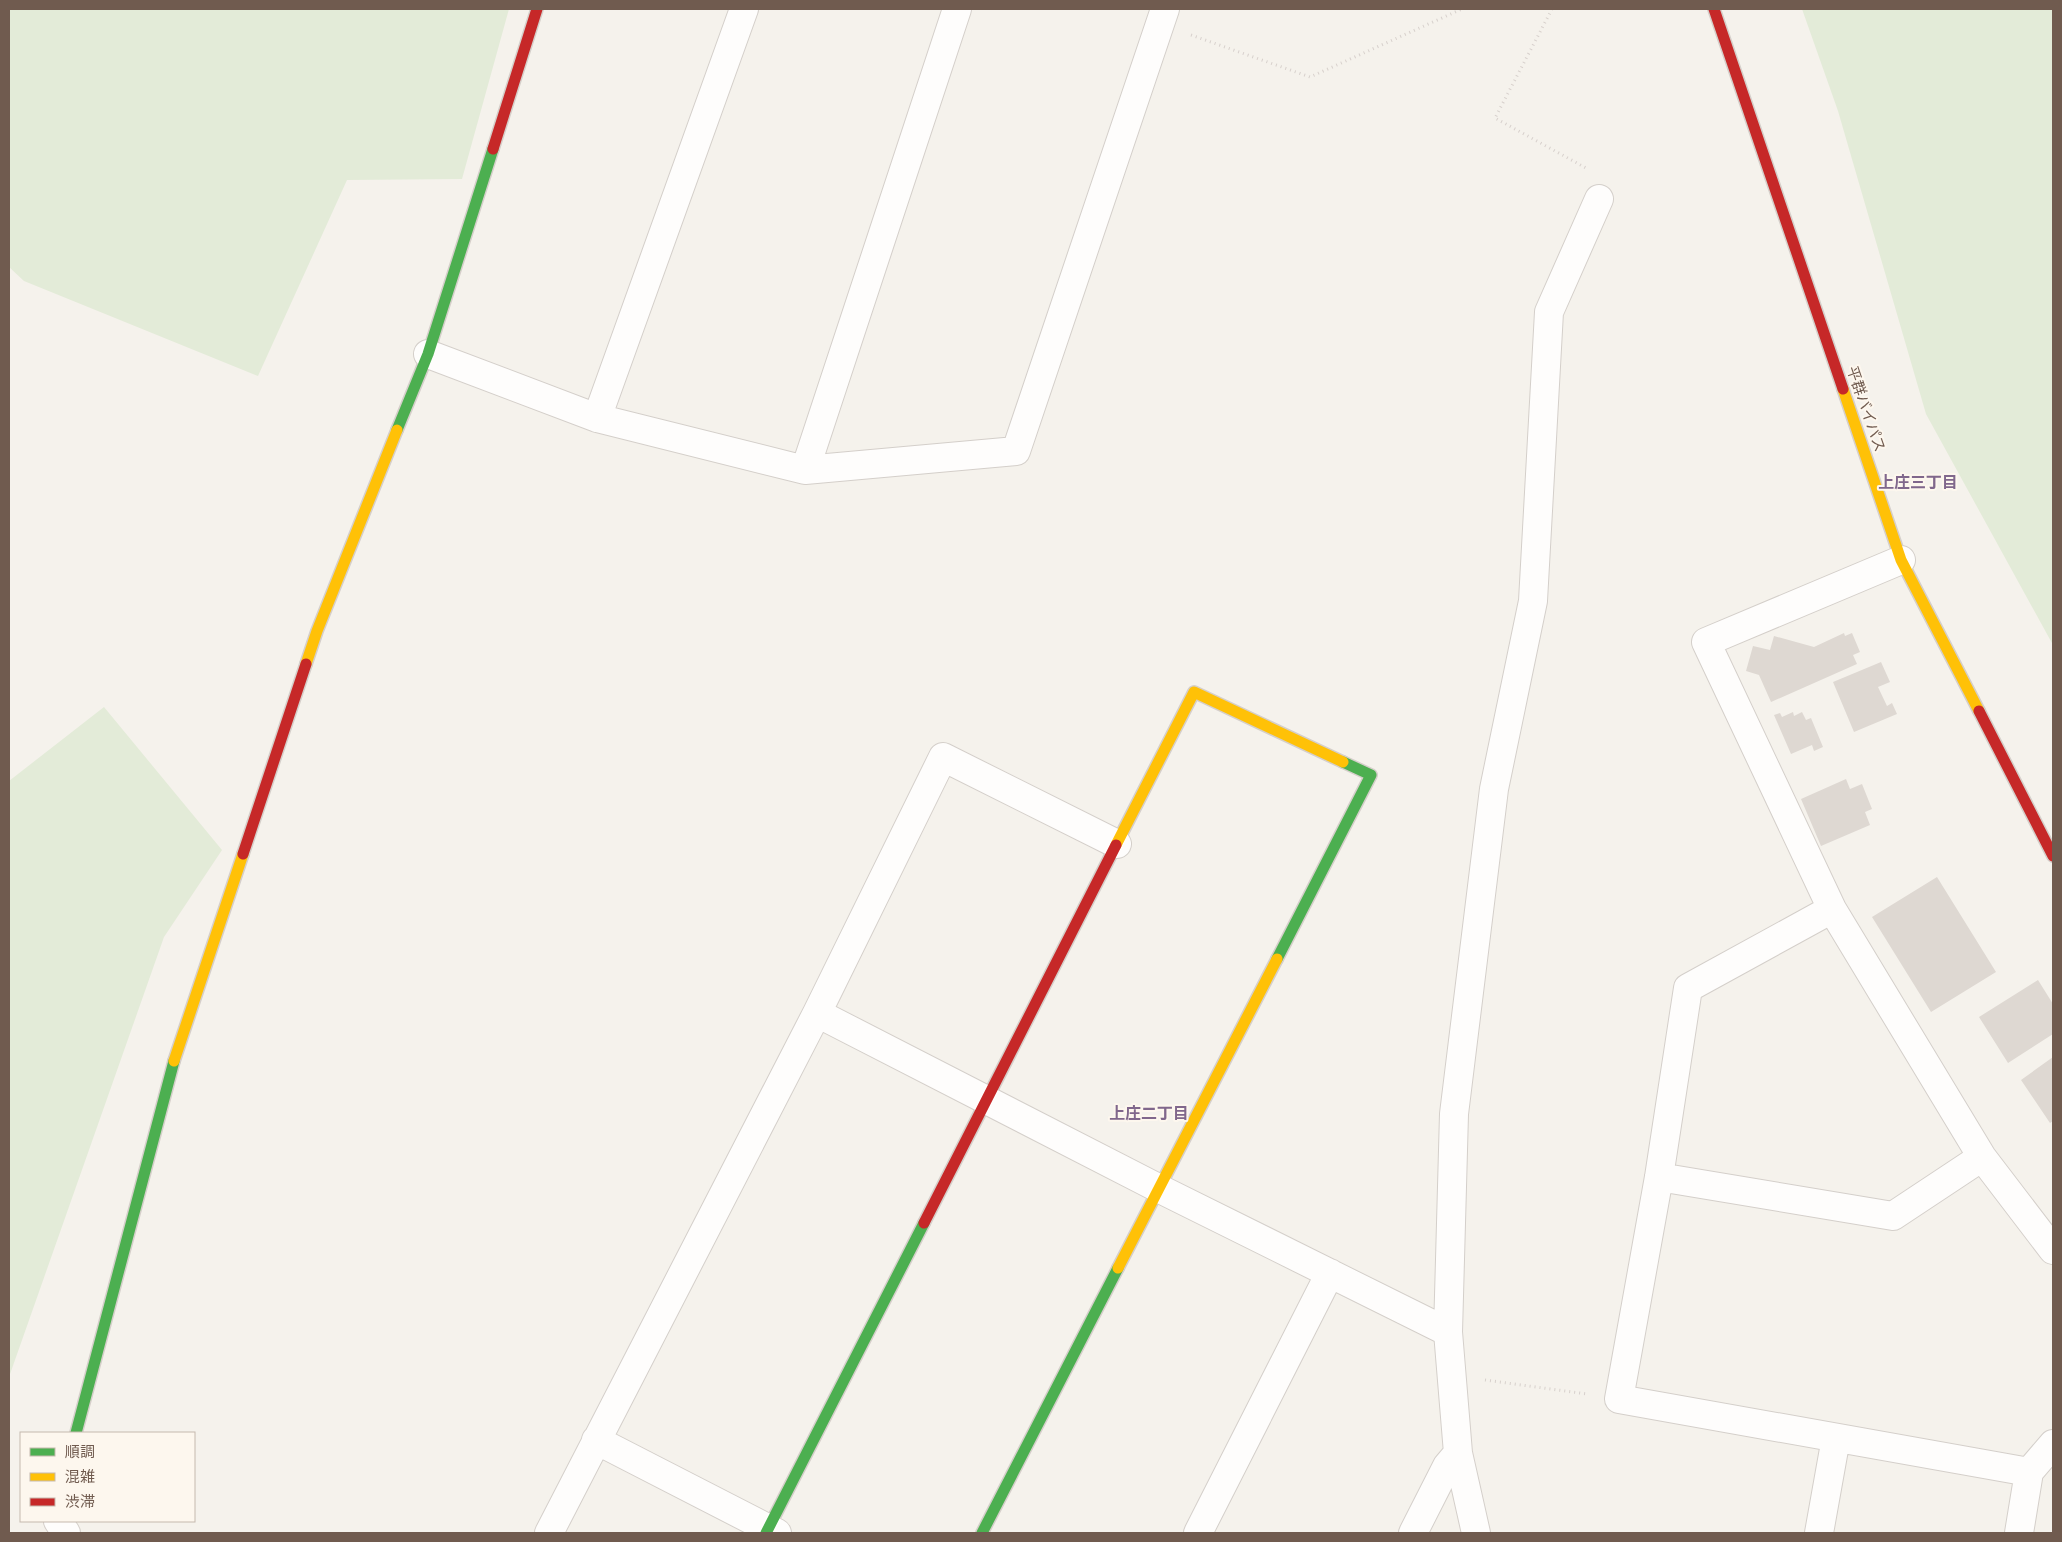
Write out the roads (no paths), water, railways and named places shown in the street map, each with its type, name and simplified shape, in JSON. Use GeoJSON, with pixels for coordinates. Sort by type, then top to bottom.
{"type":"FeatureCollection","features":[{"type":"Feature","properties":{"kind":"main road"},"geometry":{"type":"LineString","coordinates":[[76,1432],[172,1066],[317,631],[428,354],[537,9]]}},
{"type":"Feature","properties":{"kind":"main road","name":"平群バイパス"},"geometry":{"type":"LineString","coordinates":[[1714,9],[1901,560],[2053,856]]}},
{"type":"Feature","properties":{"kind":"main road"},"geometry":{"type":"LineString","coordinates":[[771,1532],[986,1100],[1194,692],[1371,776],[982,1533]]}},
{"type":"Feature","properties":{"kind":"street"},"geometry":{"type":"LineString","coordinates":[[597,418],[744,9]]}},
{"type":"Feature","properties":{"kind":"street"},"geometry":{"type":"LineString","coordinates":[[805,470],[957,9]]}},
{"type":"Feature","properties":{"kind":"street"},"geometry":{"type":"LineString","coordinates":[[428,354],[597,418],[805,470],[1016,451],[1162,16]]}},
{"type":"Feature","properties":{"kind":"street"},"geometry":{"type":"LineString","coordinates":[[1476,1533],[1458,1452],[1448,1332],[1454,1114],[1494,789],[1534,601],[1549,312],[1599,199]]}},
{"type":"Feature","properties":{"kind":"street"},"geometry":{"type":"LineString","coordinates":[[1901,560],[1706,642],[1832,909],[1982,1157],[2053,1250]]}},
{"type":"Feature","properties":{"kind":"street"},"geometry":{"type":"LineString","coordinates":[[548,1533],[817,1013],[943,757],[1117,844]]}},
{"type":"Feature","properties":{"kind":"street"},"geometry":{"type":"LineString","coordinates":[[1832,909],[1688,988],[1658,1177],[1619,1399],[2029,1472]]}},
{"type":"Feature","properties":{"kind":"street"},"geometry":{"type":"LineString","coordinates":[[817,1013],[1160,1189],[1448,1332]]}},
{"type":"Feature","properties":{"kind":"street"},"geometry":{"type":"LineString","coordinates":[[1658,1177],[1893,1216],[1982,1157]]}},
{"type":"Feature","properties":{"kind":"street"},"geometry":{"type":"LineString","coordinates":[[1198,1533],[1330,1273]]}},
{"type":"Feature","properties":{"kind":"street"},"geometry":{"type":"LineString","coordinates":[[1819,1533],[1836,1438]]}},
{"type":"Feature","properties":{"kind":"street"},"geometry":{"type":"LineString","coordinates":[[596,1440],[771,1532]]}},
{"type":"Feature","properties":{"kind":"street"},"geometry":{"type":"LineString","coordinates":[[2019,1533],[2029,1472],[2053,1444]]}},
{"type":"Feature","properties":{"kind":"street"},"geometry":{"type":"LineString","coordinates":[[1413,1533],[1448,1466],[1458,1452]]}},
{"type":"Feature","properties":{"kind":"street"},"geometry":{"type":"LineString","coordinates":[[59,1522],[66,1533]]}},
{"type":"Feature","properties":{"kind":"district","name":"上庄三丁目"},"geometry":{"type":"Point","coordinates":[1918,482]}},
{"type":"Feature","properties":{"kind":"district","name":"上庄二丁目"},"geometry":{"type":"Point","coordinates":[1149,1113]}}]}
